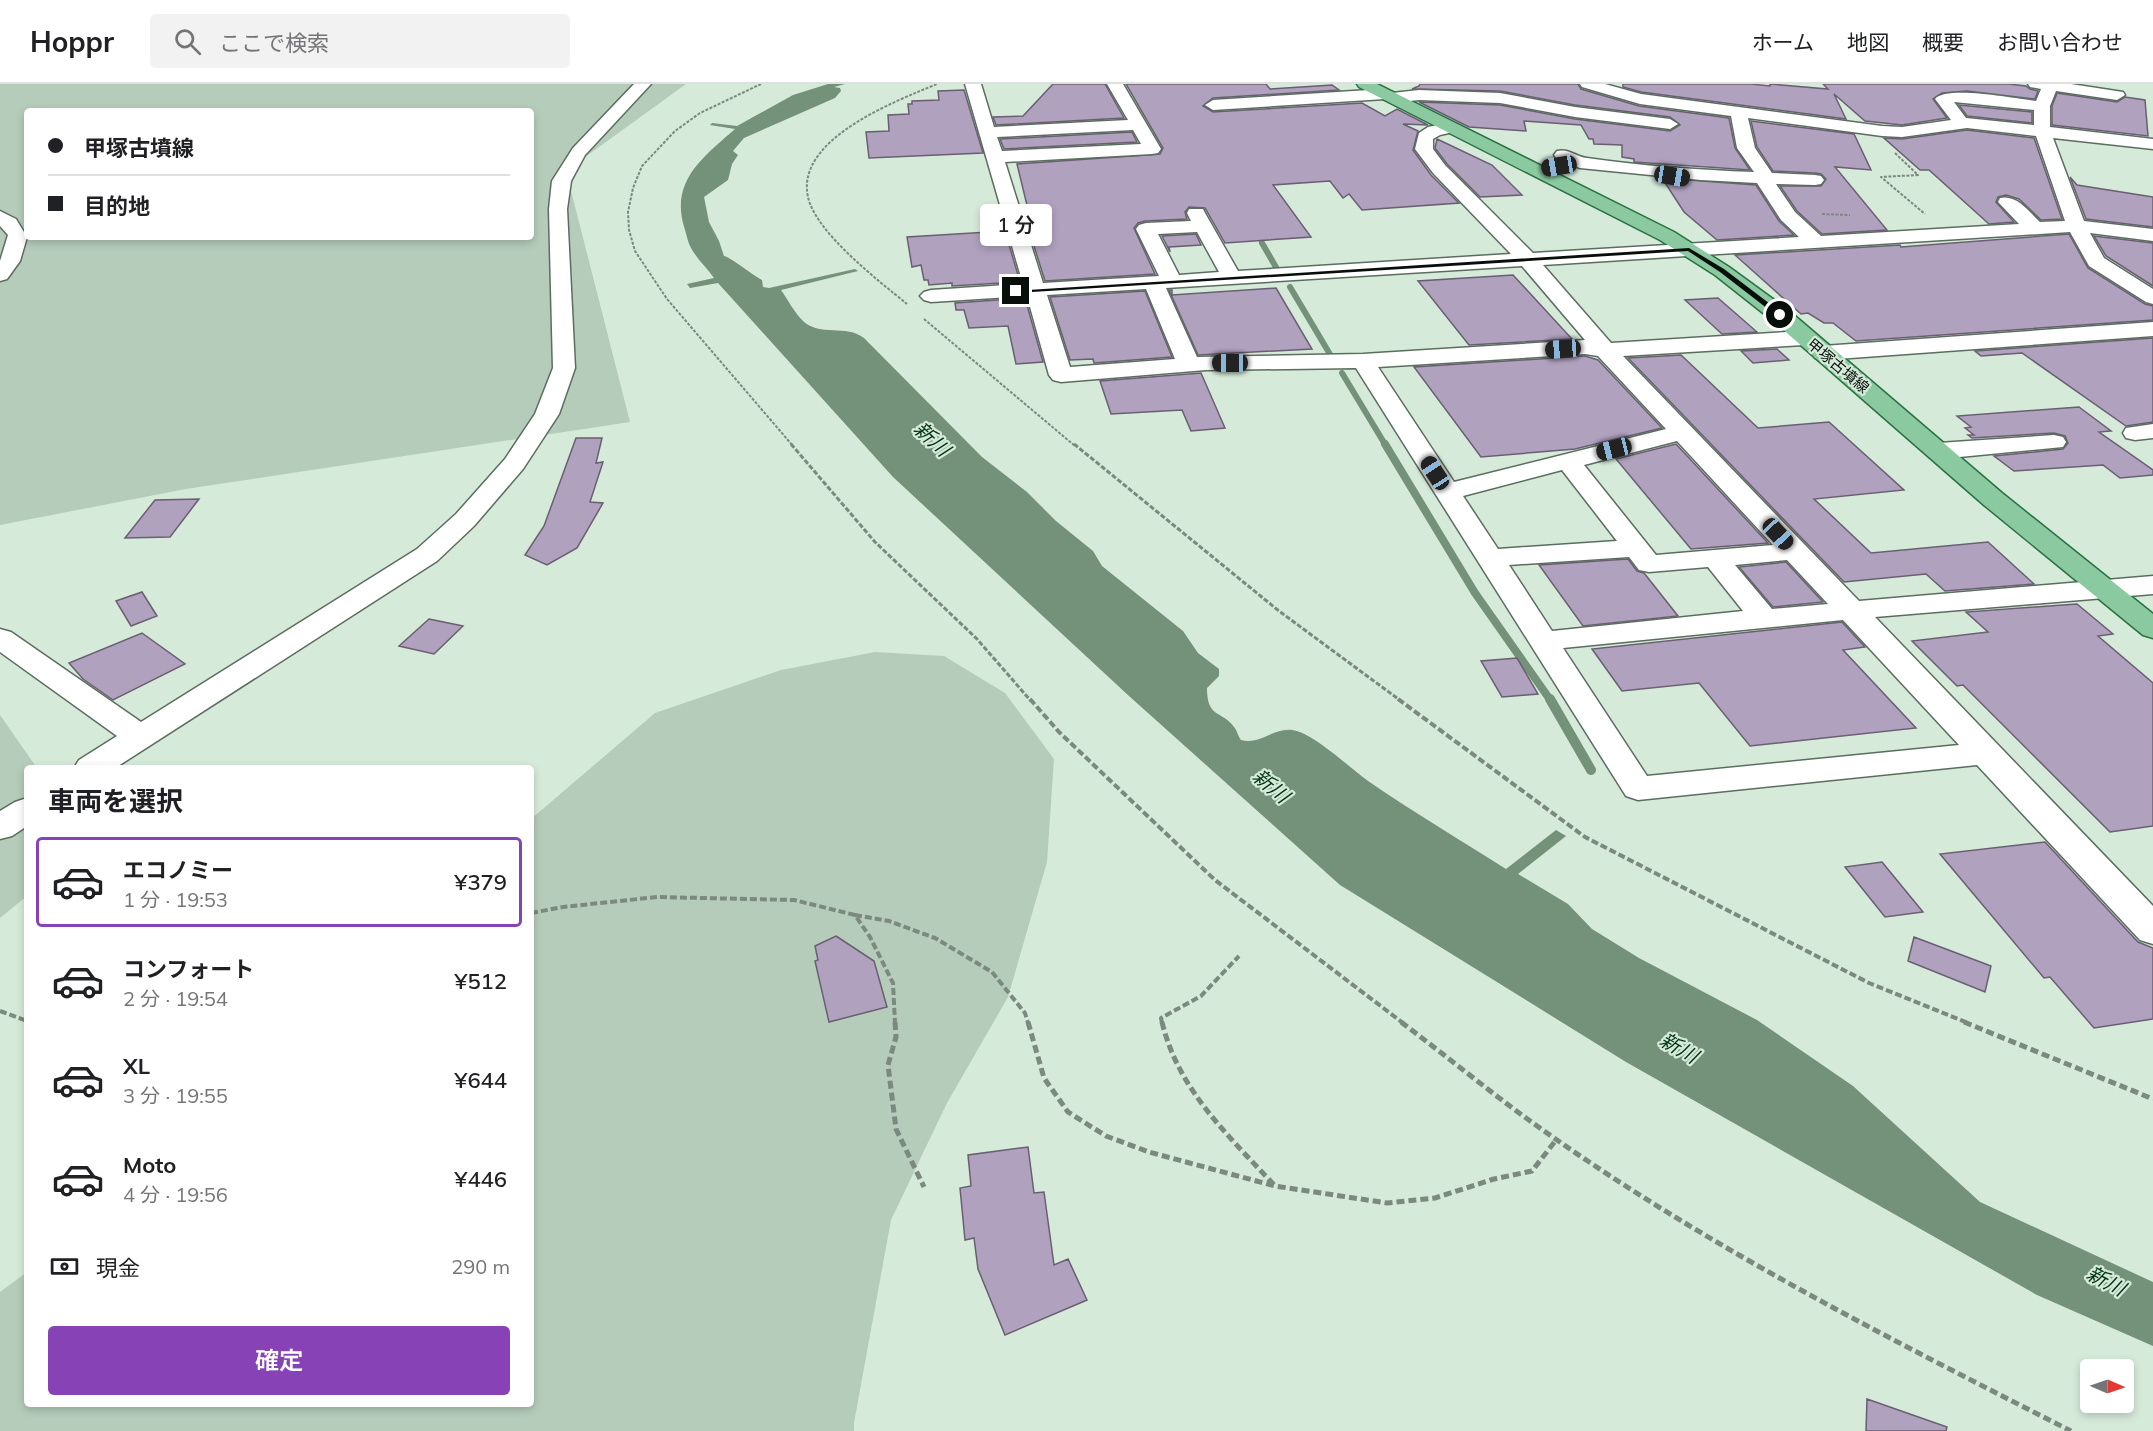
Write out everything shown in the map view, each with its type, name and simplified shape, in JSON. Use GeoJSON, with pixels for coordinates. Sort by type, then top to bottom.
{"type":"FeatureCollection","features":[{"type":"Feature","properties":{"kind":"main road","name":"甲塚古墳線"},"geometry":{"type":"LineString","coordinates":[[1363,91],[1388,96],[1442,130],[1538,170],[1592,197],[1689,249],[1722,271],[1780,315],[1822,354],[2153,629]]}},
{"type":"Feature","properties":{"kind":"street"},"geometry":{"type":"LineString","coordinates":[[96,765],[427,555],[465,520],[514,464],[547,414],[564,368],[559,188],[566,171],[579,153],[643,84]]}},
{"type":"Feature","properties":{"kind":"street"},"geometry":{"type":"LineString","coordinates":[[973,84],[1061,375],[1189,364],[1363,361],[1585,347],[1605,350],[1804,338]]}},
{"type":"Feature","properties":{"kind":"street"},"geometry":{"type":"LineString","coordinates":[[995,157],[1152,149],[1115,84]]}},
{"type":"Feature","properties":{"kind":"street"},"geometry":{"type":"LineString","coordinates":[[1332,84],[1363,91],[1442,130]]}},
{"type":"Feature","properties":{"kind":"street"},"geometry":{"type":"LineString","coordinates":[[1588,84],[1640,99],[1674,93],[1733,104],[1781,117],[1902,132],[1961,123],[2042,118],[2117,127]]}},
{"type":"Feature","properties":{"kind":"street"},"geometry":{"type":"LineString","coordinates":[[2117,95],[2045,84],[2042,118],[2076,226],[2096,262],[2153,298]]}},
{"type":"Feature","properties":{"kind":"street"},"geometry":{"type":"LineString","coordinates":[[1213,105],[1363,91]]}},
{"type":"Feature","properties":{"kind":"street"},"geometry":{"type":"LineString","coordinates":[[1388,96],[1500,98],[1575,112],[1690,125]]}},
{"type":"Feature","properties":{"kind":"street"},"geometry":{"type":"LineString","coordinates":[[1961,123],[1943,99],[1958,97],[2153,144]]}},
{"type":"Feature","properties":{"kind":"street"},"geometry":{"type":"LineString","coordinates":[[1733,104],[1746,148],[1764,174],[1762,177],[1782,209],[1815,241]]}},
{"type":"Feature","properties":{"kind":"street"},"geometry":{"type":"LineString","coordinates":[[1781,117],[1781,109],[1784,107],[1835,109]]}},
{"type":"Feature","properties":{"kind":"street"},"geometry":{"type":"LineString","coordinates":[[988,132],[1138,125]]}},
{"type":"Feature","properties":{"kind":"street"},"geometry":{"type":"LineString","coordinates":[[1720,128],[1741,130]]}},
{"type":"Feature","properties":{"kind":"street"},"geometry":{"type":"LineString","coordinates":[[1442,130],[1425,136],[1424,149],[1439,169],[1527,260],[1605,350],[2153,930]]}},
{"type":"Feature","properties":{"kind":"street"},"geometry":{"type":"LineString","coordinates":[[1538,170],[1571,159],[1608,155]]}},
{"type":"Feature","properties":{"kind":"street"},"geometry":{"type":"LineString","coordinates":[[1571,159],[1658,163],[1762,177],[1815,180]]}},
{"type":"Feature","properties":{"kind":"street"},"geometry":{"type":"LineString","coordinates":[[1658,163],[1695,160]]}},
{"type":"Feature","properties":{"kind":"street"},"geometry":{"type":"LineString","coordinates":[[1658,163],[1654,172],[1703,182]]}},
{"type":"Feature","properties":{"kind":"street"},"geometry":{"type":"LineString","coordinates":[[2007,202],[2035,228]]}},
{"type":"Feature","properties":{"kind":"street"},"geometry":{"type":"LineString","coordinates":[[0,217],[9,223],[18,236],[10,261],[0,275]]}},
{"type":"Feature","properties":{"kind":"street"},"geometry":{"type":"LineString","coordinates":[[1189,364],[1146,229],[1200,219],[1232,278]]}},
{"type":"Feature","properties":{"kind":"street"},"geometry":{"type":"LineString","coordinates":[[932,296],[2035,228],[2076,226],[2153,235]]}},
{"type":"Feature","properties":{"kind":"street"},"geometry":{"type":"LineString","coordinates":[[1822,354],[2153,329]]}},
{"type":"Feature","properties":{"kind":"street"},"geometry":{"type":"LineString","coordinates":[[1363,361],[1638,788],[1986,753]]}},
{"type":"Feature","properties":{"kind":"street"},"geometry":{"type":"LineString","coordinates":[[1447,492],[1682,432]]}},
{"type":"Feature","properties":{"kind":"street"},"geometry":{"type":"LineString","coordinates":[[1939,451],[2054,442]]}},
{"type":"Feature","properties":{"kind":"street"},"geometry":{"type":"LineString","coordinates":[[1568,461],[1649,564],[1794,551]]}},
{"type":"Feature","properties":{"kind":"street"},"geometry":{"type":"LineString","coordinates":[[1489,558],[1637,548]]}},
{"type":"Feature","properties":{"kind":"street"},"geometry":{"type":"LineString","coordinates":[[1715,558],[1764,618]]}},
{"type":"Feature","properties":{"kind":"street"},"geometry":{"type":"LineString","coordinates":[[1542,641],[1851,610],[2153,585]]}},
{"type":"Feature","properties":{"kind":"street"},"geometry":{"type":"LineString","coordinates":[[0,638],[140,736]]}},
{"type":"Feature","properties":{"kind":"street"},"geometry":{"type":"LineString","coordinates":[[0,827],[24,812]]}},
{"type":"Feature","properties":{"kind":"path"},"geometry":{"type":"LineString","coordinates":[[762,84],[718,102],[675,131],[656,148],[642,166],[628,212],[629,231],[635,251],[668,299],[875,542],[977,639],[1059,732],[1215,880],[1556,1140],[1672,1215],[1865,1325],[2071,1431]]}},
{"type":"Feature","properties":{"kind":"path"},"geometry":{"type":"LineString","coordinates":[[915,311],[871,274],[836,240],[808,196],[808,178],[814,163],[836,137],[852,125],[870,114],[937,84]]}},
{"type":"Feature","properties":{"kind":"path"},"geometry":{"type":"LineString","coordinates":[[1871,129],[1918,175],[1881,177],[1928,217],[1916,217]]}},
{"type":"Feature","properties":{"kind":"path"},"geometry":{"type":"LineString","coordinates":[[1782,209],[1851,216]]}},
{"type":"Feature","properties":{"kind":"path"},"geometry":{"type":"LineString","coordinates":[[924,319],[1156,513],[1279,611],[1585,837],[1869,982],[2153,1099]]}},
{"type":"Feature","properties":{"kind":"path"},"geometry":{"type":"LineString","coordinates":[[534,912],[563,906],[657,897],[794,900],[889,921],[935,938],[992,972],[1025,1013],[1044,1078],[1068,1112],[1106,1136],[1149,1152],[1275,1186],[1386,1203],[1435,1198],[1494,1179],[1532,1171],[1556,1140]]}},
{"type":"Feature","properties":{"kind":"path"},"geometry":{"type":"LineString","coordinates":[[855,915],[870,937],[893,983],[896,1037],[888,1065],[896,1128],[924,1187]]}},
{"type":"Feature","properties":{"kind":"path"},"geometry":{"type":"LineString","coordinates":[[1239,956],[1201,996],[1161,1018],[1164,1037],[1191,1091],[1275,1186]]}},
{"type":"Feature","properties":{"kind":"path"},"geometry":{"type":"LineString","coordinates":[[0,1011],[24,1020]]}},
{"type":"Feature","properties":{"kind":"shaded area"},"geometry":{"type":"Polygon","coordinates":[[[0,84],[686,84],[566,171],[630,422],[186,489],[0,525],[0,84]]]}},
{"type":"Feature","properties":{"kind":"shaded area"},"geometry":{"type":"Polygon","coordinates":[[[875,652],[944,656],[1005,693],[1054,759],[1047,862],[1008,997],[947,1103],[891,1220],[854,1431],[0,1431],[0,1292],[24,1274],[24,1407],[534,1407],[534,816],[655,713],[781,670],[875,652]]]}},
{"type":"Feature","properties":{"kind":"shaded area"},"geometry":{"type":"Polygon","coordinates":[[[0,715],[35,765],[24,765],[24,898],[0,918],[0,715]]]}},
{"type":"Feature","properties":{"kind":"water","name":"新川"},"geometry":{"type":"Polygon","coordinates":[[[828,84],[845,84],[834,87],[840,88],[841,91],[835,98],[744,138],[733,151],[738,155],[732,164],[728,180],[704,197],[709,222],[724,256],[762,280],[763,287],[769,288],[855,269],[858,271],[781,290],[797,314],[810,326],[849,332],[864,338],[982,457],[1027,492],[1056,521],[1093,551],[1102,566],[1183,631],[1198,653],[1219,669],[1219,676],[1207,688],[1210,705],[1216,713],[1235,728],[1241,740],[1261,739],[1285,730],[1301,732],[1321,744],[1388,794],[1506,869],[1556,830],[1566,836],[1518,874],[1568,904],[1592,929],[1639,958],[1757,1020],[1853,1086],[1980,1202],[2153,1282],[2153,1346],[2037,1295],[1626,1062],[1340,885],[1129,696],[893,477],[718,283],[690,288],[687,284],[714,278],[688,242],[681,213],[681,198],[685,185],[700,161],[735,129],[710,125],[712,123],[737,126],[793,95],[828,84]]]}},
{"type":"Feature","properties":{"kind":"building"},"geometry":{"type":"Polygon","coordinates":[[[1053,84],[1105,84],[1124,118],[996,125],[993,117],[1023,116],[1053,84]]]}},
{"type":"Feature","properties":{"kind":"building"},"geometry":{"type":"Polygon","coordinates":[[[1126,84],[1266,84],[1270,89],[1332,85],[1339,90],[1213,98],[1203,106],[1213,112],[1362,103],[1385,116],[1397,109],[1428,125],[1403,124],[1418,131],[1413,150],[1431,175],[1459,203],[1362,210],[1349,194],[1343,198],[1330,181],[1273,185],[1311,237],[1225,243],[1205,208],[1189,207],[1185,212],[1187,219],[1145,221],[1138,223],[1134,228],[1155,274],[1045,281],[1029,230],[1033,230],[1017,164],[1160,154],[1163,148],[1126,84]]]}},
{"type":"Feature","properties":{"kind":"building"},"geometry":{"type":"Polygon","coordinates":[[[1420,84],[1578,84],[1581,89],[1639,106],[1729,118],[1735,148],[1750,170],[1634,162],[1634,159],[1622,157],[1622,145],[1594,144],[1593,139],[1589,139],[1581,125],[1524,121],[1526,131],[1469,127],[1419,102],[1500,105],[1575,119],[1670,131],[1680,125],[1670,117],[1575,105],[1500,91],[1412,89],[1420,84]]]}},
{"type":"Feature","properties":{"kind":"building"},"geometry":{"type":"Polygon","coordinates":[[[1623,84],[1770,86],[1770,84],[1828,89],[1823,84],[2009,84],[2026,86],[2038,91],[2035,99],[1967,91],[1942,93],[1933,99],[1947,118],[1902,125],[1865,121],[1834,94],[1846,119],[1641,92],[1623,87],[1623,84]]]}},
{"type":"Feature","properties":{"kind":"building"},"geometry":{"type":"Polygon","coordinates":[[[964,90],[983,153],[869,158],[866,132],[889,131],[888,115],[909,114],[908,104],[912,104],[912,101],[939,100],[938,91],[964,90]]]}},
{"type":"Feature","properties":{"kind":"building"},"geometry":{"type":"Polygon","coordinates":[[[2057,93],[2117,102],[2125,97],[2145,100],[2148,136],[2052,125],[2052,106],[2057,93]]]}},
{"type":"Feature","properties":{"kind":"building"},"geometry":{"type":"Polygon","coordinates":[[[1959,105],[2032,112],[2032,123],[1967,116],[1959,105]]]}},
{"type":"Feature","properties":{"kind":"building"},"geometry":{"type":"Polygon","coordinates":[[[1751,121],[1854,134],[1871,170],[1835,167],[1887,230],[1822,234],[1797,211],[1780,186],[1821,186],[1826,179],[1821,174],[1815,173],[1773,171],[1757,147],[1751,121]]]}},
{"type":"Feature","properties":{"kind":"building"},"geometry":{"type":"Polygon","coordinates":[[[1967,130],[2034,138],[2062,219],[2041,220],[2019,199],[2006,195],[1998,197],[1996,202],[2014,222],[1989,224],[1929,170],[1920,170],[1884,138],[1902,139],[1967,130]]]}},
{"type":"Feature","properties":{"kind":"building"},"geometry":{"type":"Polygon","coordinates":[[[1132,132],[1137,142],[1004,149],[1000,139],[1132,132]]]}},
{"type":"Feature","properties":{"kind":"building"},"geometry":{"type":"Polygon","coordinates":[[[1437,139],[1492,165],[1522,195],[1480,197],[1447,164],[1435,148],[1437,139]]]}},
{"type":"Feature","properties":{"kind":"building"},"geometry":{"type":"Polygon","coordinates":[[[2070,177],[2077,185],[2153,197],[2153,227],[2086,219],[2070,177]]]}},
{"type":"Feature","properties":{"kind":"building"},"geometry":{"type":"Polygon","coordinates":[[[1662,178],[1756,185],[1779,221],[1794,235],[1717,240],[1684,212],[1662,178]]]}},
{"type":"Feature","properties":{"kind":"building"},"geometry":{"type":"Polygon","coordinates":[[[1005,231],[1020,282],[929,285],[928,280],[924,280],[921,265],[912,267],[907,237],[1005,231]]]}},
{"type":"Feature","properties":{"kind":"building"},"geometry":{"type":"Polygon","coordinates":[[[1196,234],[1201,245],[1169,247],[1170,252],[1162,236],[1196,234]]]}},
{"type":"Feature","properties":{"kind":"building"},"geometry":{"type":"Polygon","coordinates":[[[2069,234],[2088,268],[2145,304],[2153,306],[2153,320],[1856,341],[1833,323],[1824,323],[1808,313],[1801,314],[1735,255],[1900,245],[1901,247],[2069,234]]]}},
{"type":"Feature","properties":{"kind":"building"},"geometry":{"type":"Polygon","coordinates":[[[2094,236],[2153,243],[2153,286],[2106,256],[2094,236]]]}},
{"type":"Feature","properties":{"kind":"building"},"geometry":{"type":"Polygon","coordinates":[[[1513,275],[1572,339],[1469,345],[1418,281],[1513,275]]]}},
{"type":"Feature","properties":{"kind":"building"},"geometry":{"type":"Polygon","coordinates":[[[1276,288],[1312,349],[1198,355],[1169,290],[1172,290],[1172,295],[1276,288]]]}},
{"type":"Feature","properties":{"kind":"building"},"geometry":{"type":"Polygon","coordinates":[[[1145,291],[1172,357],[1094,363],[1093,359],[1070,360],[1050,297],[1145,291]]]}},
{"type":"Feature","properties":{"kind":"building"},"geometry":{"type":"Polygon","coordinates":[[[1025,298],[1043,362],[1016,364],[1008,326],[969,328],[964,310],[956,310],[955,303],[1025,298]]]}},
{"type":"Feature","properties":{"kind":"building"},"geometry":{"type":"Polygon","coordinates":[[[1718,298],[1757,332],[1722,334],[1685,300],[1718,298]]]}},
{"type":"Feature","properties":{"kind":"building"},"geometry":{"type":"Polygon","coordinates":[[[2153,338],[2153,422],[2126,426],[2022,353],[1981,356],[1975,351],[2153,338]]]}},
{"type":"Feature","properties":{"kind":"building"},"geometry":{"type":"Polygon","coordinates":[[[1777,349],[1789,360],[1753,363],[1741,351],[1777,349]]]}},
{"type":"Feature","properties":{"kind":"building"},"geometry":{"type":"Polygon","coordinates":[[[1681,355],[1758,428],[1829,422],[1904,490],[1814,499],[1871,553],[1988,542],[2034,584],[1945,591],[1926,574],[1844,582],[1628,358],[1681,355]]]}},
{"type":"Feature","properties":{"kind":"building"},"geometry":{"type":"Polygon","coordinates":[[[1585,356],[1598,360],[1662,428],[1575,449],[1481,457],[1414,367],[1585,356]]]}},
{"type":"Feature","properties":{"kind":"building"},"geometry":{"type":"Polygon","coordinates":[[[1201,373],[1225,428],[1191,431],[1182,410],[1111,414],[1100,381],[1201,373]]]}},
{"type":"Feature","properties":{"kind":"building"},"geometry":{"type":"Polygon","coordinates":[[[2079,407],[2111,431],[2099,432],[2153,470],[2153,475],[2120,478],[2103,465],[2014,471],[1994,456],[2063,449],[2068,443],[2065,436],[2054,433],[1972,438],[1968,435],[1974,435],[1965,428],[1971,427],[1957,416],[2079,407]]]}},
{"type":"Feature","properties":{"kind":"building"},"geometry":{"type":"Polygon","coordinates":[[[576,438],[602,438],[596,463],[603,462],[590,502],[603,503],[577,548],[547,565],[525,555],[544,526],[576,438]]]}},
{"type":"Feature","properties":{"kind":"building"},"geometry":{"type":"Polygon","coordinates":[[[1676,444],[1768,543],[1691,549],[1616,459],[1676,444]]]}},
{"type":"Feature","properties":{"kind":"building"},"geometry":{"type":"Polygon","coordinates":[[[199,499],[170,537],[125,538],[155,500],[199,499]]]}},
{"type":"Feature","properties":{"kind":"building"},"geometry":{"type":"Polygon","coordinates":[[[1628,559],[1637,571],[1644,573],[1678,616],[1583,626],[1539,565],[1628,559]]]}},
{"type":"Feature","properties":{"kind":"building"},"geometry":{"type":"Polygon","coordinates":[[[1786,562],[1823,602],[1773,607],[1739,567],[1786,562]]]}},
{"type":"Feature","properties":{"kind":"building"},"geometry":{"type":"Polygon","coordinates":[[[142,592],[157,616],[131,626],[116,601],[142,592]]]}},
{"type":"Feature","properties":{"kind":"building"},"geometry":{"type":"Polygon","coordinates":[[[2077,604],[2113,634],[2098,636],[2153,683],[2153,826],[2110,832],[1963,685],[1957,686],[1912,641],[1988,632],[1966,612],[2077,604]]]}},
{"type":"Feature","properties":{"kind":"building"},"geometry":{"type":"Polygon","coordinates":[[[429,619],[463,626],[434,654],[399,646],[429,619]]]}},
{"type":"Feature","properties":{"kind":"building"},"geometry":{"type":"Polygon","coordinates":[[[1842,622],[1865,647],[1843,650],[1916,728],[1750,746],[1699,683],[1622,691],[1592,649],[1842,622]]]}},
{"type":"Feature","properties":{"kind":"building"},"geometry":{"type":"Polygon","coordinates":[[[142,633],[185,664],[113,700],[83,679],[69,663],[142,633]]]}},
{"type":"Feature","properties":{"kind":"building"},"geometry":{"type":"Polygon","coordinates":[[[1517,658],[1538,694],[1502,697],[1481,661],[1517,658]]]}},
{"type":"Feature","properties":{"kind":"building"},"geometry":{"type":"Polygon","coordinates":[[[2045,842],[2138,942],[2153,948],[2153,1019],[2094,1028],[2050,977],[2044,978],[1940,854],[2045,842]]]}},
{"type":"Feature","properties":{"kind":"building"},"geometry":{"type":"Polygon","coordinates":[[[1882,862],[1923,912],[1885,917],[1845,867],[1882,862]]]}},
{"type":"Feature","properties":{"kind":"building"},"geometry":{"type":"Polygon","coordinates":[[[836,936],[874,961],[887,1007],[829,1022],[815,961],[818,960],[815,946],[836,936]]]}},
{"type":"Feature","properties":{"kind":"building"},"geometry":{"type":"Polygon","coordinates":[[[1914,937],[1991,966],[1985,992],[1908,961],[1914,937]]]}},
{"type":"Feature","properties":{"kind":"building"},"geometry":{"type":"Polygon","coordinates":[[[1028,1147],[1034,1193],[1044,1192],[1054,1265],[1068,1259],[1087,1300],[1005,1335],[978,1269],[974,1238],[965,1240],[960,1188],[971,1186],[968,1155],[1028,1147]]]}},
{"type":"Feature","properties":{"kind":"building"},"geometry":{"type":"Polygon","coordinates":[[[1867,1399],[1947,1427],[1946,1431],[1866,1431],[1867,1399]]]}},
{"type":"Feature","properties":{"kind":"waterway"},"geometry":{"type":"LineString","coordinates":[[1256,232],[1263,244]]}},
{"type":"Feature","properties":{"kind":"waterway"},"geometry":{"type":"LineString","coordinates":[[1262,243],[1277,269]]}},
{"type":"Feature","properties":{"kind":"waterway"},"geometry":{"type":"LineString","coordinates":[[1290,287],[1331,356]]}},
{"type":"Feature","properties":{"kind":"waterway"},"geometry":{"type":"LineString","coordinates":[[1342,373],[1386,446]]}},
{"type":"Feature","properties":{"kind":"waterway"},"geometry":{"type":"LineString","coordinates":[[1385,444],[1475,593],[1551,701]]}},
{"type":"Feature","properties":{"kind":"waterway"},"geometry":{"type":"LineString","coordinates":[[1550,699],[1591,770]]}},
{"type":"Feature","properties":{"kind":"route"},"geometry":{"type":"LineString","coordinates":[[1016,291],[1689,249],[1780,315]]}}]}
